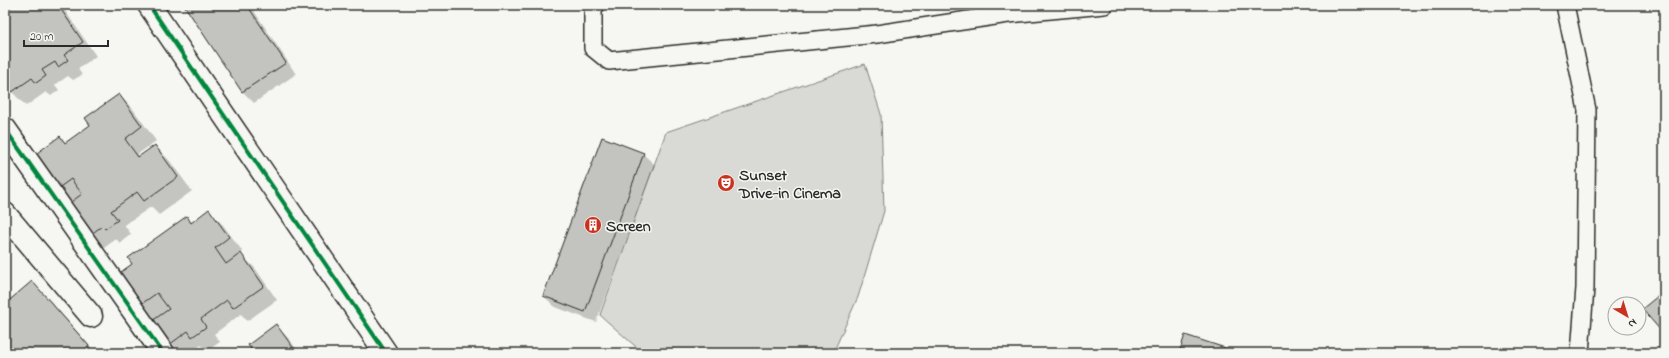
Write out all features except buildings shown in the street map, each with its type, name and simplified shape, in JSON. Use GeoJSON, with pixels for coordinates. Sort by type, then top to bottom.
{"type":"FeatureCollection","features":[{"type":"Feature","properties":{"kind":"street"},"geometry":{"type":"LineString","coordinates":[[149,5],[386,353]]}},
{"type":"Feature","properties":{"kind":"street"},"geometry":{"type":"LineString","coordinates":[[5,129],[163,353]]}},
{"type":"Feature","properties":{"kind":"street"},"geometry":{"type":"LineString","coordinates":[[5,214],[91,316]]}},
{"type":"Feature","properties":{"kind":"lane"},"geometry":{"type":"LineString","coordinates":[[596,5],[593,9],[593,48],[609,61],[878,34],[1008,14],[1104,5]]}},
{"type":"Feature","properties":{"kind":"lane"},"geometry":{"type":"LineString","coordinates":[[1565,5],[1587,110],[1585,288],[1580,353]]}},
{"type":"Feature","properties":{"kind":"shaded area"},"geometry":{"type":"Polygon","coordinates":[[[865,64],[881,114],[884,211],[858,297],[833,353],[643,353],[600,315],[666,132],[865,64]]]}},
{"type":"Feature","properties":{"kind":"cycle path"},"geometry":{"type":"LineString","coordinates":[[149,5],[386,353]]}},
{"type":"Feature","properties":{"kind":"cycle path"},"geometry":{"type":"LineString","coordinates":[[5,129],[163,353]]}},
{"type":"Feature","properties":{"kind":"place","name":"Sunset Drive-in Cinema"},"geometry":{"type":"Point","coordinates":[726,183]}},
{"type":"Feature","properties":{"kind":"place","name":"Screen"},"geometry":{"type":"Point","coordinates":[593,225]}}]}
